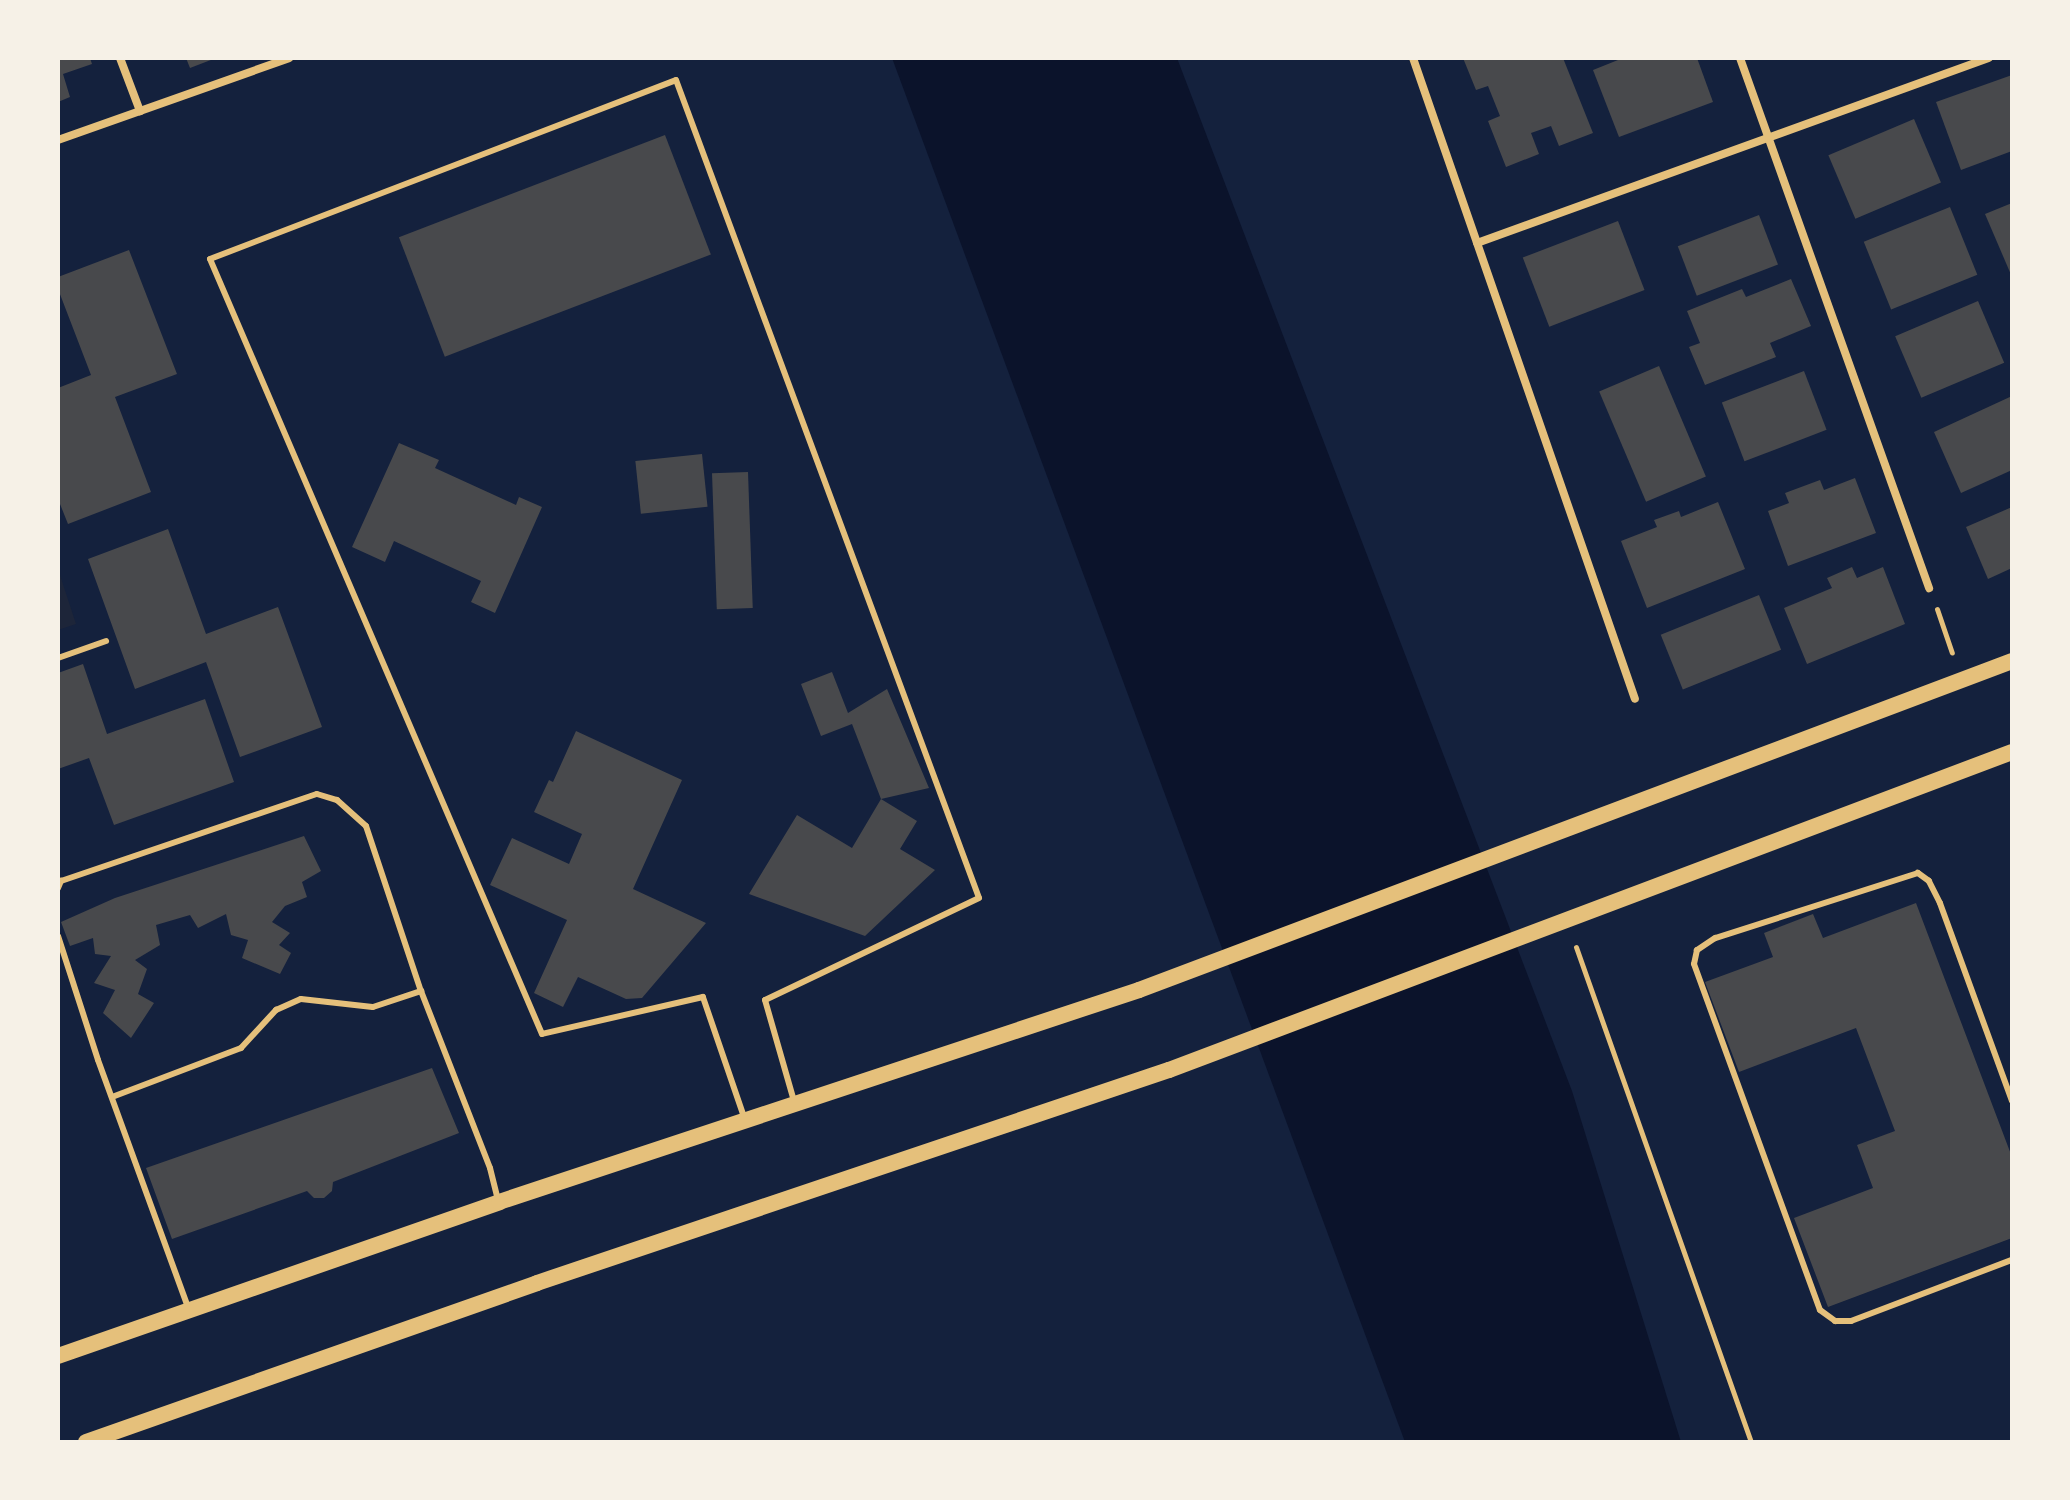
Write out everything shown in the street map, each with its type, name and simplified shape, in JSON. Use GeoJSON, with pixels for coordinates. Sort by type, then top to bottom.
{"type":"FeatureCollection","features":[{"type":"Feature","properties":{"kind":"main road"},"geometry":{"type":"LineString","coordinates":[[58,1356],[499,1202],[1189,971],[2012,661]]}},
{"type":"Feature","properties":{"kind":"main road"},"geometry":{"type":"LineString","coordinates":[[86,1442],[537,1283],[1219,1051],[2012,752]]}},
{"type":"Feature","properties":{"kind":"street"},"geometry":{"type":"LineString","coordinates":[[120,58],[140,111]]}},
{"type":"Feature","properties":{"kind":"street"},"geometry":{"type":"LineString","coordinates":[[58,140],[289,58]]}},
{"type":"Feature","properties":{"kind":"street"},"geometry":{"type":"LineString","coordinates":[[1413,58],[1635,699]]}},
{"type":"Feature","properties":{"kind":"street"},"geometry":{"type":"LineString","coordinates":[[1740,58],[1929,588]]}},
{"type":"Feature","properties":{"kind":"street"},"geometry":{"type":"LineString","coordinates":[[1477,243],[1989,58]]}},
{"type":"Feature","properties":{"kind":"lane"},"geometry":{"type":"LineString","coordinates":[[745,1121],[703,997],[542,1034],[210,259],[676,80],[979,898],[765,1000],[795,1104]]}},
{"type":"Feature","properties":{"kind":"lane"},"geometry":{"type":"LineString","coordinates":[[58,658],[106,641]]}},
{"type":"Feature","properties":{"kind":"lane"},"geometry":{"type":"LineString","coordinates":[[58,888],[61,881],[317,794],[337,800],[366,826],[421,991],[490,1168],[499,1202]]}},
{"type":"Feature","properties":{"kind":"lane"},"geometry":{"type":"LineString","coordinates":[[2012,1101],[1940,903],[1929,881],[1918,873],[1715,938],[1697,950],[1694,964],[1820,1310],[1835,1321],[1851,1321],[2012,1260]]}},
{"type":"Feature","properties":{"kind":"lane"},"geometry":{"type":"LineString","coordinates":[[58,936],[112,1097],[190,1310]]}},
{"type":"Feature","properties":{"kind":"lane"},"geometry":{"type":"LineString","coordinates":[[112,1097],[241,1048],[276,1010],[301,999],[373,1007],[421,991]]}},
{"type":"Feature","properties":{"kind":"path"},"geometry":{"type":"LineString","coordinates":[[1929,588],[1961,680]]}},
{"type":"Feature","properties":{"kind":"path"},"geometry":{"type":"LineString","coordinates":[[1567,920],[1751,1442]]}},
{"type":"Feature","properties":{"kind":"shaded area"},"geometry":{"type":"Polygon","coordinates":[[[892,58],[1177,58],[1572,1091],[1681,1442],[1405,1442],[892,58]]]}},
{"type":"Feature","properties":{"kind":"shaded area"},"geometry":{"type":"Polygon","coordinates":[[[58,569],[76,624],[58,630],[58,569]]]}},
{"type":"Feature","properties":{"kind":"building"},"geometry":{"type":"Polygon","coordinates":[[[58,58],[90,58],[92,64],[63,74],[70,97],[58,102],[58,58]]]}},
{"type":"Feature","properties":{"kind":"building"},"geometry":{"type":"Polygon","coordinates":[[[186,58],[216,58],[190,68],[186,58]]]}},
{"type":"Feature","properties":{"kind":"building"},"geometry":{"type":"Polygon","coordinates":[[[1463,58],[1563,58],[1593,133],[1559,146],[1551,126],[1531,133],[1539,154],[1506,167],[1488,121],[1500,116],[1488,86],[1476,90],[1463,58]]]}},
{"type":"Feature","properties":{"kind":"building"},"geometry":{"type":"Polygon","coordinates":[[[1623,58],[1697,58],[1713,102],[1619,137],[1593,70],[1623,58]]]}},
{"type":"Feature","properties":{"kind":"building"},"geometry":{"type":"Polygon","coordinates":[[[2012,75],[2012,151],[1961,170],[1936,102],[2012,75]]]}},
{"type":"Feature","properties":{"kind":"building"},"geometry":{"type":"Polygon","coordinates":[[[1914,119],[1941,183],[1855,219],[1828,155],[1914,119]]]}},
{"type":"Feature","properties":{"kind":"building"},"geometry":{"type":"Polygon","coordinates":[[[665,135],[711,254],[445,357],[399,237],[665,135]]]}},
{"type":"Feature","properties":{"kind":"building"},"geometry":{"type":"Polygon","coordinates":[[[2012,203],[2012,277],[1985,214],[2012,203]]]}},
{"type":"Feature","properties":{"kind":"building"},"geometry":{"type":"Polygon","coordinates":[[[1950,207],[1977,275],[1891,310],[1864,242],[1950,207]]]}},
{"type":"Feature","properties":{"kind":"building"},"geometry":{"type":"Polygon","coordinates":[[[1759,215],[1778,264],[1697,296],[1678,246],[1759,215]]]}},
{"type":"Feature","properties":{"kind":"building"},"geometry":{"type":"Polygon","coordinates":[[[1618,221],[1645,290],[1549,327],[1523,258],[1618,221]]]}},
{"type":"Feature","properties":{"kind":"building"},"geometry":{"type":"Polygon","coordinates":[[[129,250],[177,374],[115,397],[151,492],[68,524],[58,499],[58,388],[91,375],[58,289],[58,277],[129,250]]]}},
{"type":"Feature","properties":{"kind":"building"},"geometry":{"type":"Polygon","coordinates":[[[1791,279],[1811,326],[1770,343],[1776,357],[1705,385],[1689,347],[1700,343],[1687,311],[1742,289],[1746,297],[1791,279]]]}},
{"type":"Feature","properties":{"kind":"building"},"geometry":{"type":"Polygon","coordinates":[[[1978,301],[2004,363],[1921,398],[1895,336],[1978,301]]]}},
{"type":"Feature","properties":{"kind":"building"},"geometry":{"type":"Polygon","coordinates":[[[1659,366],[1706,476],[1646,502],[1599,391],[1659,366]]]}},
{"type":"Feature","properties":{"kind":"building"},"geometry":{"type":"Polygon","coordinates":[[[1804,371],[1827,430],[1744,461],[1722,403],[1804,371]]]}},
{"type":"Feature","properties":{"kind":"building"},"geometry":{"type":"Polygon","coordinates":[[[2012,396],[2012,470],[1961,493],[1934,432],[2012,396]]]}},
{"type":"Feature","properties":{"kind":"building"},"geometry":{"type":"Polygon","coordinates":[[[399,443],[439,460],[435,468],[516,505],[519,497],[542,507],[495,613],[471,602],[481,581],[394,541],[385,562],[352,547],[399,443]]]}},
{"type":"Feature","properties":{"kind":"building"},"geometry":{"type":"Polygon","coordinates":[[[702,454],[708,507],[641,514],[635,461],[702,454]]]}},
{"type":"Feature","properties":{"kind":"building"},"geometry":{"type":"Polygon","coordinates":[[[748,472],[753,608],[717,609],[712,473],[748,472]]]}},
{"type":"Feature","properties":{"kind":"building"},"geometry":{"type":"Polygon","coordinates":[[[1855,478],[1876,533],[1788,566],[1768,511],[1789,503],[1785,493],[1820,480],[1824,490],[1855,478]]]}},
{"type":"Feature","properties":{"kind":"building"},"geometry":{"type":"Polygon","coordinates":[[[1718,502],[1745,569],[1647,608],[1621,541],[1657,527],[1654,520],[1679,511],[1681,517],[1718,502]]]}},
{"type":"Feature","properties":{"kind":"building"},"geometry":{"type":"Polygon","coordinates":[[[2012,507],[2012,568],[1988,579],[1966,527],[2012,507]]]}},
{"type":"Feature","properties":{"kind":"building"},"geometry":{"type":"Polygon","coordinates":[[[168,529],[206,634],[278,607],[322,727],[240,757],[206,662],[135,689],[88,559],[168,529]]]}},
{"type":"Feature","properties":{"kind":"building"},"geometry":{"type":"Polygon","coordinates":[[[1852,567],[1857,578],[1883,567],[1905,624],[1807,664],[1784,608],[1832,588],[1827,578],[1852,567]]]}},
{"type":"Feature","properties":{"kind":"building"},"geometry":{"type":"Polygon","coordinates":[[[1759,595],[1781,650],[1683,689],[1661,635],[1759,595]]]}},
{"type":"Feature","properties":{"kind":"building"},"geometry":{"type":"Polygon","coordinates":[[[83,664],[107,734],[205,699],[234,782],[114,825],[89,758],[58,769],[58,673],[83,664]]]}},
{"type":"Feature","properties":{"kind":"building"},"geometry":{"type":"Polygon","coordinates":[[[832,672],[848,713],[887,689],[929,788],[881,799],[852,724],[821,736],[801,684],[832,672]]]}},
{"type":"Feature","properties":{"kind":"building"},"geometry":{"type":"Polygon","coordinates":[[[576,731],[682,780],[633,889],[706,923],[642,998],[626,999],[578,977],[563,1007],[534,993],[567,920],[490,885],[512,838],[569,864],[582,834],[534,812],[549,780],[553,782],[576,731]]]}},
{"type":"Feature","properties":{"kind":"building"},"geometry":{"type":"Polygon","coordinates":[[[881,799],[917,821],[900,849],[935,870],[865,936],[749,894],[797,815],[852,848],[881,799]]]}},
{"type":"Feature","properties":{"kind":"building"},"geometry":{"type":"Polygon","coordinates":[[[304,836],[321,871],[302,882],[307,897],[285,906],[272,922],[290,933],[279,945],[291,953],[280,974],[242,958],[248,940],[231,935],[226,914],[198,928],[190,915],[156,925],[160,945],[135,960],[147,969],[138,994],[154,1003],[131,1038],[103,1013],[115,990],[94,983],[111,956],[95,954],[93,938],[70,946],[61,922],[115,898],[304,836]]]}},
{"type":"Feature","properties":{"kind":"building"},"geometry":{"type":"Polygon","coordinates":[[[1916,903],[2012,1157],[2012,1238],[1828,1307],[1794,1218],[1873,1188],[1857,1145],[1895,1131],[1856,1028],[1739,1072],[1705,982],[1773,957],[1764,933],[1813,914],[1823,938],[1916,903]]]}},
{"type":"Feature","properties":{"kind":"building"},"geometry":{"type":"Polygon","coordinates":[[[432,1068],[459,1133],[333,1182],[332,1191],[324,1198],[314,1198],[307,1191],[172,1239],[146,1168],[432,1068]]]}}]}
